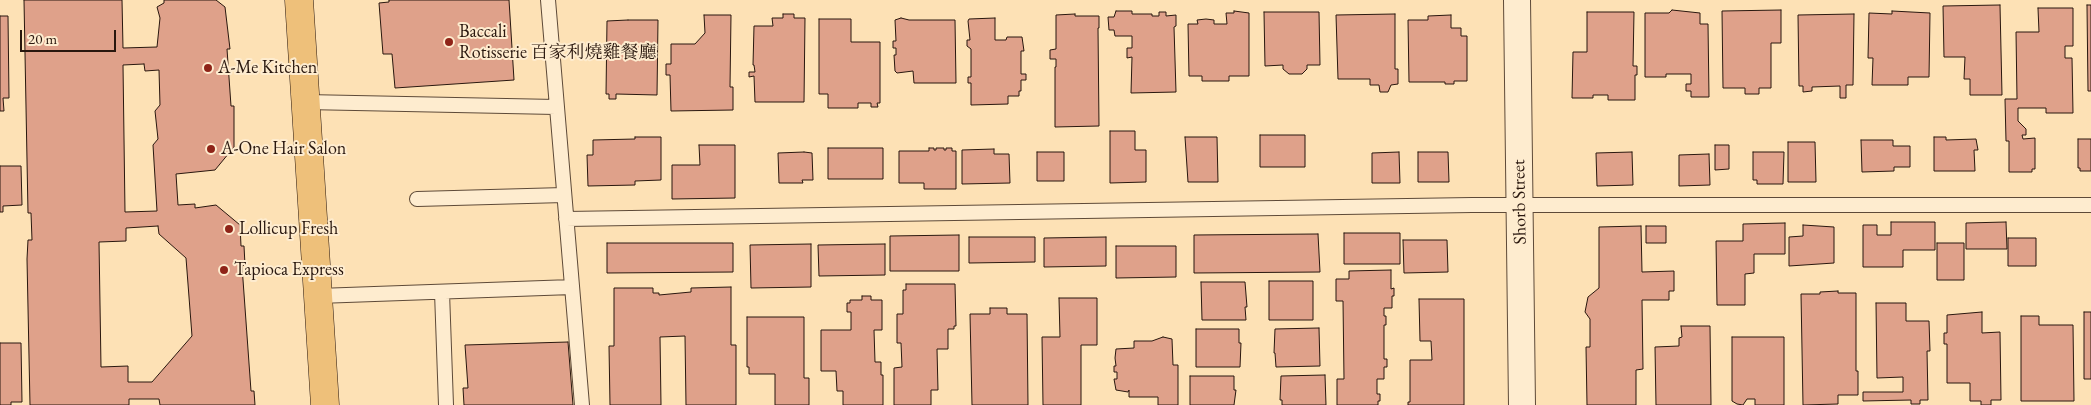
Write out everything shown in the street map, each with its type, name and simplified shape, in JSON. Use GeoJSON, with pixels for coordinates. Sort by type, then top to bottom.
{"type":"FeatureCollection","features":[{"type":"Feature","properties":{"kind":"main road"},"geometry":{"type":"LineString","coordinates":[[299,0],[325,405]]}},
{"type":"Feature","properties":{"kind":"street","name":"Shorb Street"},"geometry":{"type":"LineString","coordinates":[[1517,0],[1522,405]]}},
{"type":"Feature","properties":{"kind":"lane"},"geometry":{"type":"LineString","coordinates":[[548,0],[582,405]]}},
{"type":"Feature","properties":{"kind":"lane"},"geometry":{"type":"LineString","coordinates":[[305,102],[556,107]]}},
{"type":"Feature","properties":{"kind":"lane"},"geometry":{"type":"LineString","coordinates":[[417,199],[564,195]]}},
{"type":"Feature","properties":{"kind":"lane"},"geometry":{"type":"LineString","coordinates":[[566,219],[1432,206],[2091,205]]}},
{"type":"Feature","properties":{"kind":"lane"},"geometry":{"type":"LineString","coordinates":[[318,296],[572,288]]}},
{"type":"Feature","properties":{"kind":"lane"},"geometry":{"type":"LineString","coordinates":[[442,292],[446,405]]}},
{"type":"Feature","properties":{"kind":"building"},"geometry":{"type":"Polygon","coordinates":[[[24,0],[122,0],[123,48],[157,47],[160,18],[157,7],[164,3],[164,0],[216,0],[225,7],[230,49],[227,49],[231,106],[234,106],[234,147],[215,170],[176,174],[178,205],[195,204],[195,208],[216,205],[240,225],[241,246],[244,246],[245,265],[242,266],[251,391],[254,391],[255,405],[160,405],[159,399],[129,399],[129,405],[30,405],[27,259],[28,240],[32,240],[31,213],[28,213],[24,0]],[[144,64],[123,65],[125,212],[157,211],[153,145],[158,139],[155,111],[160,105],[159,70],[145,71],[144,64]],[[158,226],[126,228],[126,241],[99,242],[101,367],[128,366],[128,382],[152,382],[192,336],[186,258],[159,234],[158,226]]]}},
{"type":"Feature","properties":{"kind":"building"},"geometry":{"type":"Polygon","coordinates":[[[389,0],[509,0],[514,80],[395,88],[392,54],[383,54],[379,3],[389,2],[389,0]]]}},
{"type":"Feature","properties":{"kind":"building"},"geometry":{"type":"Polygon","coordinates":[[[2000,5],[2002,95],[1970,95],[1970,79],[1964,79],[1965,57],[1944,57],[1943,6],[2000,5]]]}},
{"type":"Feature","properties":{"kind":"building"},"geometry":{"type":"Polygon","coordinates":[[[2087,5],[2091,5],[2091,91],[2088,91],[2087,5]]]}},
{"type":"Feature","properties":{"kind":"building"},"geometry":{"type":"Polygon","coordinates":[[[2038,8],[2073,8],[2073,46],[2065,46],[2065,58],[2072,58],[2073,113],[2046,113],[2046,108],[2018,108],[2018,121],[2026,129],[2026,135],[2022,135],[2023,139],[2035,138],[2035,169],[2032,169],[2032,172],[2009,172],[2009,141],[2006,141],[2005,99],[2017,99],[2016,32],[2039,32],[2038,8]]]}},
{"type":"Feature","properties":{"kind":"building"},"geometry":{"type":"Polygon","coordinates":[[[1672,10],[1700,13],[1700,24],[1708,24],[1709,97],[1691,97],[1691,91],[1686,91],[1686,84],[1691,84],[1691,74],[1666,74],[1666,77],[1645,77],[1645,13],[1669,13],[1672,10]]]}},
{"type":"Feature","properties":{"kind":"building"},"geometry":{"type":"Polygon","coordinates":[[[1781,10],[1781,43],[1771,43],[1771,88],[1759,88],[1759,94],[1745,94],[1745,88],[1723,88],[1722,11],[1781,10]]]}},
{"type":"Feature","properties":{"kind":"building"},"geometry":{"type":"Polygon","coordinates":[[[1116,11],[1132,11],[1132,14],[1152,14],[1152,16],[1159,16],[1159,12],[1166,12],[1166,16],[1176,15],[1176,26],[1174,27],[1176,92],[1131,93],[1132,57],[1127,58],[1127,48],[1132,48],[1132,36],[1115,36],[1114,30],[1109,30],[1108,17],[1114,17],[1116,11]]]}},
{"type":"Feature","properties":{"kind":"building"},"geometry":{"type":"Polygon","coordinates":[[[1234,11],[1249,13],[1249,76],[1229,76],[1229,81],[1202,81],[1202,76],[1189,76],[1188,24],[1198,24],[1197,20],[1206,19],[1214,20],[1214,24],[1227,24],[1226,13],[1234,13],[1234,11]]]}},
{"type":"Feature","properties":{"kind":"building"},"geometry":{"type":"Polygon","coordinates":[[[1892,11],[1930,13],[1929,77],[1908,77],[1908,85],[1872,85],[1873,58],[1868,58],[1869,13],[1892,14],[1892,11]]]}},
{"type":"Feature","properties":{"kind":"building"},"geometry":{"type":"Polygon","coordinates":[[[1264,12],[1319,12],[1320,65],[1307,65],[1307,69],[1302,74],[1289,74],[1283,69],[1283,65],[1265,66],[1264,12]]]}},
{"type":"Feature","properties":{"kind":"building"},"geometry":{"type":"Polygon","coordinates":[[[1587,12],[1634,12],[1633,66],[1637,66],[1635,100],[1608,100],[1608,95],[1593,95],[1593,98],[1572,98],[1573,52],[1587,52],[1587,12]]]}},
{"type":"Feature","properties":{"kind":"building"},"geometry":{"type":"Polygon","coordinates":[[[783,14],[794,14],[794,18],[805,18],[804,102],[755,102],[754,76],[749,77],[749,72],[755,72],[753,65],[754,26],[773,26],[772,18],[783,18],[783,14]]]}},
{"type":"Feature","properties":{"kind":"building"},"geometry":{"type":"Polygon","coordinates":[[[1075,14],[1075,16],[1099,16],[1099,126],[1055,127],[1056,59],[1050,59],[1050,50],[1056,49],[1056,15],[1075,14]]]}},
{"type":"Feature","properties":{"kind":"building"},"geometry":{"type":"Polygon","coordinates":[[[1395,14],[1395,69],[1398,69],[1398,84],[1391,85],[1388,92],[1380,92],[1379,85],[1370,85],[1370,79],[1338,79],[1336,15],[1395,14]]]}},
{"type":"Feature","properties":{"kind":"building"},"geometry":{"type":"Polygon","coordinates":[[[1854,14],[1853,85],[1846,85],[1846,98],[1840,98],[1840,86],[1812,87],[1812,91],[1803,92],[1803,86],[1799,86],[1798,15],[1854,14]]]}},
{"type":"Feature","properties":{"kind":"building"},"geometry":{"type":"Polygon","coordinates":[[[704,15],[731,15],[730,87],[733,87],[733,110],[671,111],[670,75],[666,75],[666,64],[671,64],[671,44],[695,44],[705,33],[704,15]]]}},
{"type":"Feature","properties":{"kind":"building"},"geometry":{"type":"Polygon","coordinates":[[[1451,15],[1451,28],[1461,28],[1461,36],[1467,36],[1467,81],[1454,81],[1454,84],[1445,84],[1445,82],[1409,82],[1408,20],[1428,20],[1428,16],[1451,15]]]}},
{"type":"Feature","properties":{"kind":"building"},"geometry":{"type":"Polygon","coordinates":[[[0,16],[8,16],[9,98],[3,98],[4,111],[0,111],[0,16]]]}},
{"type":"Feature","properties":{"kind":"building"},"geometry":{"type":"Polygon","coordinates":[[[901,18],[909,20],[955,20],[956,83],[914,83],[913,71],[897,73],[895,71],[894,55],[896,55],[896,48],[893,48],[893,41],[896,41],[895,20],[901,18]]]}},
{"type":"Feature","properties":{"kind":"building"},"geometry":{"type":"Polygon","coordinates":[[[995,18],[995,40],[1006,40],[1007,37],[1022,37],[1024,51],[1021,51],[1021,74],[1026,74],[1026,80],[1021,80],[1019,96],[1008,96],[1008,104],[971,105],[971,83],[968,83],[968,77],[971,77],[971,49],[967,46],[967,40],[970,40],[968,21],[969,19],[995,18]]]}},
{"type":"Feature","properties":{"kind":"building"},"geometry":{"type":"Polygon","coordinates":[[[819,19],[851,19],[851,42],[880,42],[880,103],[877,103],[878,107],[871,107],[871,103],[858,103],[858,108],[828,108],[828,94],[819,94],[819,19]]]}},
{"type":"Feature","properties":{"kind":"building"},"geometry":{"type":"Polygon","coordinates":[[[658,20],[657,95],[616,94],[616,99],[609,99],[609,94],[606,94],[607,21],[658,20]]]}},
{"type":"Feature","properties":{"kind":"building"},"geometry":{"type":"Polygon","coordinates":[[[1110,131],[1135,131],[1135,150],[1146,150],[1146,182],[1110,183],[1110,131]]]}},
{"type":"Feature","properties":{"kind":"building"},"geometry":{"type":"Polygon","coordinates":[[[1260,135],[1305,135],[1305,167],[1260,167],[1260,135]]]}},
{"type":"Feature","properties":{"kind":"building"},"geometry":{"type":"Polygon","coordinates":[[[635,137],[661,137],[661,180],[635,181],[635,185],[588,186],[587,155],[593,155],[593,140],[635,139],[635,137]]]}},
{"type":"Feature","properties":{"kind":"building"},"geometry":{"type":"Polygon","coordinates":[[[1185,137],[1217,137],[1218,182],[1188,182],[1185,137]]]}},
{"type":"Feature","properties":{"kind":"building"},"geometry":{"type":"Polygon","coordinates":[[[1934,137],[1946,137],[1946,140],[1976,139],[1978,150],[1974,150],[1975,171],[1934,171],[1934,137]]]}},
{"type":"Feature","properties":{"kind":"building"},"geometry":{"type":"Polygon","coordinates":[[[2078,139],[2091,139],[2091,171],[2080,171],[2080,168],[2078,168],[2078,139]]]}},
{"type":"Feature","properties":{"kind":"building"},"geometry":{"type":"Polygon","coordinates":[[[1861,140],[1893,140],[1893,146],[1910,146],[1910,167],[1894,167],[1894,171],[1862,172],[1861,140]]]}},
{"type":"Feature","properties":{"kind":"building"},"geometry":{"type":"Polygon","coordinates":[[[1788,142],[1815,142],[1816,182],[1788,182],[1788,142]]]}},
{"type":"Feature","properties":{"kind":"building"},"geometry":{"type":"Polygon","coordinates":[[[699,145],[735,145],[735,198],[672,199],[672,165],[700,165],[699,145]]]}},
{"type":"Feature","properties":{"kind":"building"},"geometry":{"type":"Polygon","coordinates":[[[1715,145],[1729,145],[1729,169],[1715,170],[1715,145]]]}},
{"type":"Feature","properties":{"kind":"building"},"geometry":{"type":"Polygon","coordinates":[[[828,148],[883,148],[883,179],[828,179],[828,148]]]}},
{"type":"Feature","properties":{"kind":"building"},"geometry":{"type":"Polygon","coordinates":[[[929,148],[936,150],[936,148],[944,148],[946,150],[946,148],[952,148],[952,151],[956,151],[956,189],[924,189],[924,183],[899,183],[899,151],[929,151],[929,148]]]}},
{"type":"Feature","properties":{"kind":"building"},"geometry":{"type":"Polygon","coordinates":[[[994,149],[994,154],[1009,154],[1010,183],[962,184],[962,150],[994,149]]]}},
{"type":"Feature","properties":{"kind":"building"},"geometry":{"type":"Polygon","coordinates":[[[1037,152],[1064,152],[1064,181],[1037,181],[1037,152]]]}},
{"type":"Feature","properties":{"kind":"building"},"geometry":{"type":"Polygon","coordinates":[[[1399,152],[1400,183],[1372,183],[1372,153],[1399,152]]]}},
{"type":"Feature","properties":{"kind":"building"},"geometry":{"type":"Polygon","coordinates":[[[1418,152],[1448,152],[1449,182],[1418,182],[1418,152]]]}},
{"type":"Feature","properties":{"kind":"building"},"geometry":{"type":"Polygon","coordinates":[[[1632,152],[1633,185],[1597,186],[1596,153],[1632,152]]]}},
{"type":"Feature","properties":{"kind":"building"},"geometry":{"type":"Polygon","coordinates":[[[1753,152],[1784,152],[1783,184],[1757,184],[1757,180],[1753,180],[1753,152]]]}},
{"type":"Feature","properties":{"kind":"building"},"geometry":{"type":"Polygon","coordinates":[[[778,153],[812,153],[813,180],[802,180],[803,183],[779,183],[778,153]]]}},
{"type":"Feature","properties":{"kind":"building"},"geometry":{"type":"Polygon","coordinates":[[[1709,154],[1710,185],[1679,186],[1679,155],[1709,154]]]}},
{"type":"Feature","properties":{"kind":"building"},"geometry":{"type":"Polygon","coordinates":[[[0,166],[21,166],[22,205],[3,206],[3,212],[0,212],[0,166]]]}},
{"type":"Feature","properties":{"kind":"building"},"geometry":{"type":"Polygon","coordinates":[[[1891,222],[1935,222],[1935,250],[1903,250],[1903,267],[1863,267],[1863,225],[1877,225],[1877,235],[1891,235],[1891,222]]]}},
{"type":"Feature","properties":{"kind":"building"},"geometry":{"type":"Polygon","coordinates":[[[2006,222],[2007,249],[1966,249],[1966,223],[2006,222]]]}},
{"type":"Feature","properties":{"kind":"building"},"geometry":{"type":"Polygon","coordinates":[[[1785,223],[1785,254],[1754,254],[1754,273],[1745,274],[1745,305],[1717,305],[1716,241],[1743,241],[1743,224],[1785,223]]]}},
{"type":"Feature","properties":{"kind":"building"},"geometry":{"type":"Polygon","coordinates":[[[1803,225],[1834,227],[1834,263],[1789,266],[1789,237],[1803,236],[1803,225]]]}},
{"type":"Feature","properties":{"kind":"building"},"geometry":{"type":"Polygon","coordinates":[[[1641,226],[1642,272],[1674,271],[1674,291],[1669,291],[1669,300],[1642,300],[1643,369],[1636,370],[1636,405],[1587,405],[1586,347],[1590,347],[1590,319],[1585,312],[1588,297],[1599,288],[1599,227],[1641,226]]]}},
{"type":"Feature","properties":{"kind":"building"},"geometry":{"type":"Polygon","coordinates":[[[1646,226],[1666,226],[1666,243],[1646,243],[1646,226]]]}},
{"type":"Feature","properties":{"kind":"building"},"geometry":{"type":"Polygon","coordinates":[[[1344,233],[1400,233],[1400,264],[1344,264],[1344,233]]]}},
{"type":"Feature","properties":{"kind":"building"},"geometry":{"type":"Polygon","coordinates":[[[1318,234],[1320,272],[1194,273],[1194,235],[1318,234]]]}},
{"type":"Feature","properties":{"kind":"building"},"geometry":{"type":"Polygon","coordinates":[[[959,235],[959,271],[890,271],[890,236],[959,235]]]}},
{"type":"Feature","properties":{"kind":"building"},"geometry":{"type":"Polygon","coordinates":[[[969,237],[1035,237],[1035,262],[969,263],[969,237]]]}},
{"type":"Feature","properties":{"kind":"building"},"geometry":{"type":"Polygon","coordinates":[[[1106,237],[1106,266],[1044,267],[1044,238],[1106,237]]]}},
{"type":"Feature","properties":{"kind":"building"},"geometry":{"type":"Polygon","coordinates":[[[2008,238],[2036,238],[2036,266],[2008,266],[2008,238]]]}},
{"type":"Feature","properties":{"kind":"building"},"geometry":{"type":"Polygon","coordinates":[[[1403,240],[1447,240],[1448,272],[1404,273],[1403,240]]]}},
{"type":"Feature","properties":{"kind":"building"},"geometry":{"type":"Polygon","coordinates":[[[607,243],[733,243],[733,272],[607,273],[607,243]]]}},
{"type":"Feature","properties":{"kind":"building"},"geometry":{"type":"Polygon","coordinates":[[[1937,243],[1964,243],[1964,280],[1937,280],[1937,243]]]}},
{"type":"Feature","properties":{"kind":"building"},"geometry":{"type":"Polygon","coordinates":[[[811,244],[811,287],[751,288],[750,245],[811,244]]]}},
{"type":"Feature","properties":{"kind":"building"},"geometry":{"type":"Polygon","coordinates":[[[885,244],[885,275],[819,276],[818,245],[885,244]]]}},
{"type":"Feature","properties":{"kind":"building"},"geometry":{"type":"Polygon","coordinates":[[[1116,246],[1176,246],[1176,277],[1116,278],[1116,246]]]}},
{"type":"Feature","properties":{"kind":"building"},"geometry":{"type":"Polygon","coordinates":[[[1391,270],[1391,289],[1394,288],[1394,296],[1392,296],[1392,308],[1384,308],[1386,325],[1384,325],[1384,359],[1387,359],[1387,367],[1384,367],[1384,379],[1377,379],[1377,394],[1380,394],[1380,401],[1378,401],[1378,405],[1337,405],[1337,379],[1344,379],[1343,301],[1336,301],[1336,279],[1349,279],[1349,271],[1391,270]]]}},
{"type":"Feature","properties":{"kind":"building"},"geometry":{"type":"Polygon","coordinates":[[[1269,281],[1313,281],[1313,320],[1269,320],[1269,281]]]}},
{"type":"Feature","properties":{"kind":"building"},"geometry":{"type":"Polygon","coordinates":[[[1201,282],[1245,282],[1246,320],[1202,320],[1201,282]]]}},
{"type":"Feature","properties":{"kind":"building"},"geometry":{"type":"Polygon","coordinates":[[[906,284],[955,284],[956,326],[954,326],[954,329],[948,329],[948,349],[937,349],[938,390],[931,390],[931,405],[894,405],[894,368],[902,367],[901,343],[897,343],[897,314],[903,314],[903,290],[906,290],[906,284]]]}},
{"type":"Feature","properties":{"kind":"building"},"geometry":{"type":"Polygon","coordinates":[[[731,287],[731,345],[736,345],[736,405],[686,405],[685,336],[660,337],[661,405],[610,405],[609,346],[614,346],[614,288],[653,288],[653,293],[659,293],[659,295],[691,292],[691,288],[731,287]]]}},
{"type":"Feature","properties":{"kind":"building"},"geometry":{"type":"Polygon","coordinates":[[[1838,291],[1838,293],[1856,293],[1856,371],[1858,371],[1858,395],[1838,395],[1838,404],[1803,405],[1801,294],[1820,294],[1820,292],[1838,291]]]}},
{"type":"Feature","properties":{"kind":"building"},"geometry":{"type":"Polygon","coordinates":[[[862,296],[871,296],[871,300],[882,300],[882,330],[874,330],[875,362],[881,362],[881,375],[883,375],[883,405],[843,405],[843,391],[837,391],[836,371],[821,371],[821,330],[851,330],[851,312],[847,312],[847,303],[850,303],[850,300],[862,300],[862,296]]]}},
{"type":"Feature","properties":{"kind":"building"},"geometry":{"type":"Polygon","coordinates":[[[1059,298],[1097,298],[1097,345],[1081,345],[1081,405],[1043,405],[1042,337],[1060,337],[1059,298]]]}},
{"type":"Feature","properties":{"kind":"building"},"geometry":{"type":"Polygon","coordinates":[[[1419,299],[1464,299],[1464,405],[1408,405],[1408,402],[1410,402],[1410,360],[1432,360],[1431,341],[1420,341],[1419,299]]]}},
{"type":"Feature","properties":{"kind":"building"},"geometry":{"type":"Polygon","coordinates":[[[1876,303],[1906,303],[1906,321],[1929,321],[1930,351],[1927,351],[1928,400],[1920,400],[1920,404],[1911,404],[1911,400],[1863,401],[1863,392],[1903,392],[1903,377],[1877,378],[1876,303]]]}},
{"type":"Feature","properties":{"kind":"building"},"geometry":{"type":"Polygon","coordinates":[[[990,308],[1007,308],[1007,314],[1027,314],[1028,405],[972,405],[970,314],[990,314],[990,308]]]}},
{"type":"Feature","properties":{"kind":"building"},"geometry":{"type":"Polygon","coordinates":[[[1982,312],[1982,333],[2000,332],[2001,400],[1991,400],[1991,405],[1981,405],[1981,401],[1970,401],[1970,383],[1947,383],[1947,344],[1944,344],[1944,333],[1947,333],[1947,315],[1982,312]]]}},
{"type":"Feature","properties":{"kind":"building"},"geometry":{"type":"Polygon","coordinates":[[[2084,312],[2091,312],[2091,379],[2084,379],[2084,312]]]}},
{"type":"Feature","properties":{"kind":"building"},"geometry":{"type":"Polygon","coordinates":[[[2021,316],[2039,316],[2039,325],[2073,325],[2074,401],[2021,401],[2021,316]]]}},
{"type":"Feature","properties":{"kind":"building"},"geometry":{"type":"Polygon","coordinates":[[[747,317],[804,317],[804,378],[809,378],[809,405],[775,405],[775,374],[749,374],[749,367],[747,367],[747,317]]]}},
{"type":"Feature","properties":{"kind":"building"},"geometry":{"type":"Polygon","coordinates":[[[1681,326],[1710,326],[1711,405],[1656,405],[1655,347],[1679,346],[1679,338],[1682,337],[1681,326]]]}},
{"type":"Feature","properties":{"kind":"building"},"geometry":{"type":"Polygon","coordinates":[[[1319,328],[1320,366],[1276,367],[1274,353],[1275,329],[1319,328]]]}},
{"type":"Feature","properties":{"kind":"building"},"geometry":{"type":"Polygon","coordinates":[[[1196,329],[1239,329],[1239,343],[1241,343],[1240,367],[1196,367],[1196,329]]]}},
{"type":"Feature","properties":{"kind":"building"},"geometry":{"type":"Polygon","coordinates":[[[1163,337],[1172,339],[1173,365],[1178,365],[1178,405],[1158,405],[1158,397],[1129,397],[1129,390],[1128,392],[1116,390],[1114,379],[1117,379],[1117,372],[1114,372],[1114,366],[1116,366],[1116,349],[1134,348],[1134,341],[1152,341],[1163,337]]]}},
{"type":"Feature","properties":{"kind":"building"},"geometry":{"type":"Polygon","coordinates":[[[1732,337],[1784,337],[1784,405],[1755,405],[1755,399],[1747,399],[1743,405],[1732,401],[1732,337]]]}},
{"type":"Feature","properties":{"kind":"building"},"geometry":{"type":"Polygon","coordinates":[[[568,342],[573,405],[464,405],[463,388],[468,388],[465,345],[568,342]]]}},
{"type":"Feature","properties":{"kind":"building"},"geometry":{"type":"Polygon","coordinates":[[[0,343],[21,343],[22,402],[11,402],[11,405],[0,405],[0,343]]]}},
{"type":"Feature","properties":{"kind":"building"},"geometry":{"type":"Polygon","coordinates":[[[1325,375],[1326,405],[1282,405],[1282,400],[1280,400],[1281,376],[1325,375]]]}},
{"type":"Feature","properties":{"kind":"building"},"geometry":{"type":"Polygon","coordinates":[[[1190,376],[1234,376],[1234,390],[1236,390],[1234,405],[1190,405],[1190,376]]]}},
{"type":"Feature","properties":{"kind":"place","name":"Baccali Rotisserie 百家利燒雞餐廳"},"geometry":{"type":"Point","coordinates":[449,42]}},
{"type":"Feature","properties":{"kind":"place","name":"A-Me Kitchen"},"geometry":{"type":"Point","coordinates":[208,68]}},
{"type":"Feature","properties":{"kind":"place","name":"A-One Hair Salon"},"geometry":{"type":"Point","coordinates":[211,149]}},
{"type":"Feature","properties":{"kind":"place","name":"Lollicup Fresh"},"geometry":{"type":"Point","coordinates":[229,229]}},
{"type":"Feature","properties":{"kind":"place","name":"Tapioca Express"},"geometry":{"type":"Point","coordinates":[224,270]}}]}
